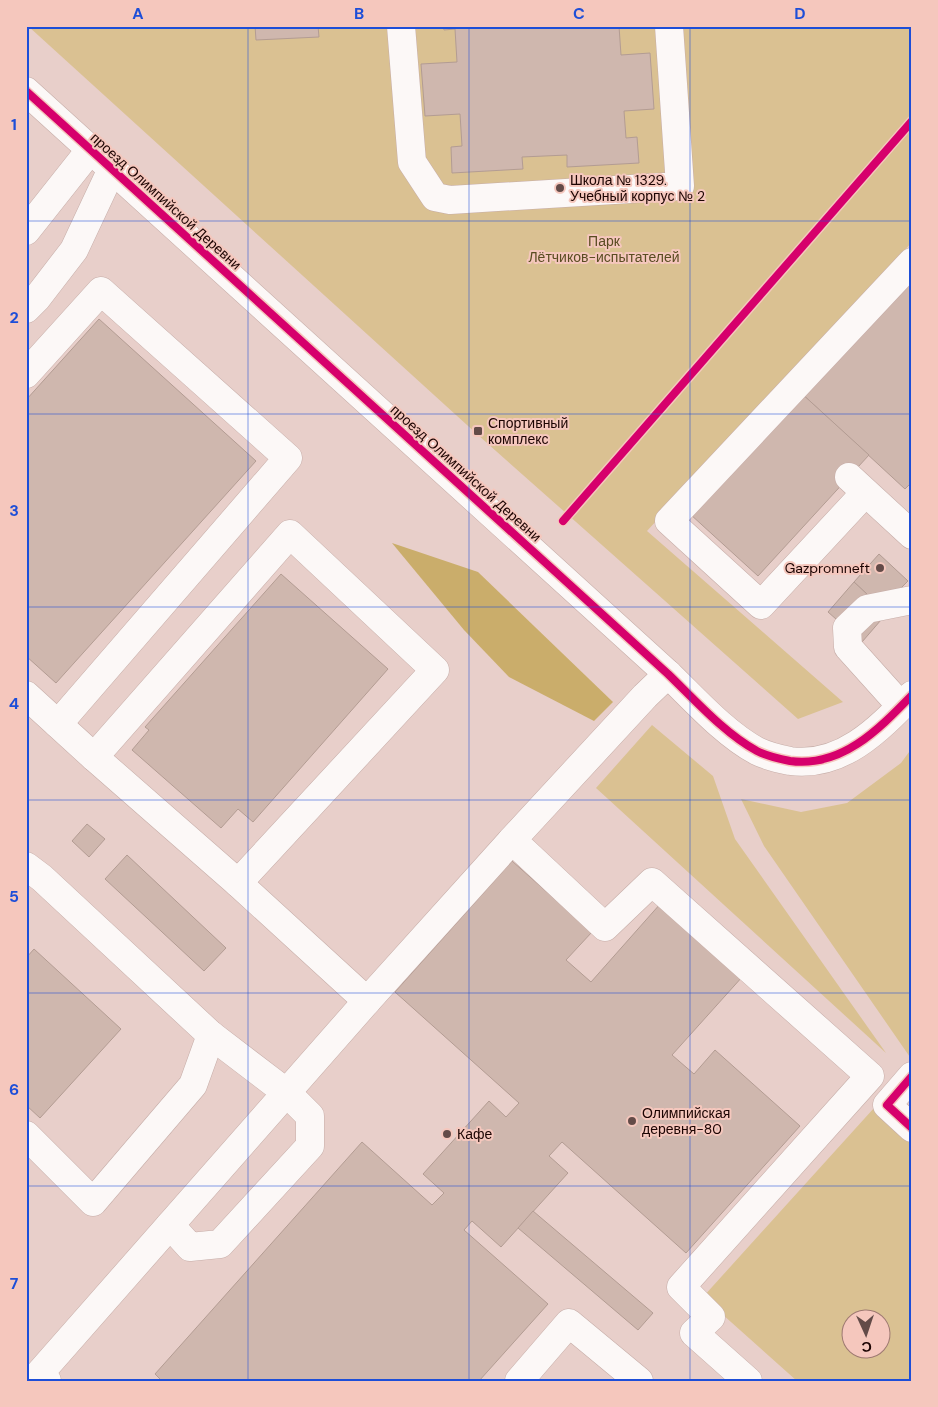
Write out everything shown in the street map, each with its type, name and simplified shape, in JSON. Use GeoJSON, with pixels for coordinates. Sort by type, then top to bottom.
{"type":"FeatureCollection","features":[{"type":"Feature","properties":{"kind":"street"},"geometry":{"type":"LineString","coordinates":[[401,26],[412,162],[435,197],[450,200],[680,186],[670,26]]}},
{"type":"Feature","properties":{"kind":"street","name":"проезд Олимпийской Деревни"},"geometry":{"type":"LineString","coordinates":[[26,91],[668,674],[728,731],[758,752],[782,759],[804,762],[827,758],[851,749],[873,734],[906,701]]}},
{"type":"Feature","properties":{"kind":"street"},"geometry":{"type":"LineString","coordinates":[[26,231],[91,149]]}},
{"type":"Feature","properties":{"kind":"street"},"geometry":{"type":"LineString","coordinates":[[26,309],[37,298],[74,250],[112,169]]}},
{"type":"Feature","properties":{"kind":"street"},"geometry":{"type":"LineString","coordinates":[[907,522],[857,485],[761,605],[669,521],[912,262]]}},
{"type":"Feature","properties":{"kind":"street"},"geometry":{"type":"LineString","coordinates":[[26,374],[101,291],[288,458],[58,724]]}},
{"type":"Feature","properties":{"kind":"street"},"geometry":{"type":"LineString","coordinates":[[94,757],[290,534],[435,670],[238,883]]}},
{"type":"Feature","properties":{"kind":"street"},"geometry":{"type":"LineString","coordinates":[[906,701],[848,647],[848,628],[868,609],[912,600]]}},
{"type":"Feature","properties":{"kind":"street"},"geometry":{"type":"LineString","coordinates":[[47,1381],[39,1374],[367,1001],[512,840],[645,696],[668,674]]}},
{"type":"Feature","properties":{"kind":"street"},"geometry":{"type":"LineString","coordinates":[[26,695],[238,883],[367,1001]]}},
{"type":"Feature","properties":{"kind":"street"},"geometry":{"type":"LineString","coordinates":[[512,840],[605,927],[652,882],[870,1076],[681,1287],[711,1317],[694,1333],[748,1381]]}},
{"type":"Feature","properties":{"kind":"street"},"geometry":{"type":"LineString","coordinates":[[31,880],[211,1035],[287,1093],[310,1116],[310,1146],[220,1244],[190,1246],[170,1225]]}},
{"type":"Feature","properties":{"kind":"street"},"geometry":{"type":"LineString","coordinates":[[26,1136],[93,1202],[193,1085],[211,1035]]}},
{"type":"Feature","properties":{"kind":"street"},"geometry":{"type":"LineString","coordinates":[[912,1076],[887,1105],[912,1128]]}},
{"type":"Feature","properties":{"kind":"street"},"geometry":{"type":"LineString","coordinates":[[519,1381],[569,1323],[638,1381]]}},
{"type":"Feature","properties":{"kind":"green space","name":"Парк Лётчиков-испытателей"},"geometry":{"type":"Polygon","coordinates":[[[28,26],[912,26],[912,242],[647,531],[843,702],[798,719],[478,435],[28,26]]]}},
{"type":"Feature","properties":{"kind":"green space"},"geometry":{"type":"Polygon","coordinates":[[[652,725],[713,776],[735,839],[886,1053],[596,788],[652,725]]]}},
{"type":"Feature","properties":{"kind":"green space"},"geometry":{"type":"Polygon","coordinates":[[[912,748],[912,1060],[764,846],[741,799],[801,812],[847,803],[901,763],[912,748]]]}},
{"type":"Feature","properties":{"kind":"green space"},"geometry":{"type":"Polygon","coordinates":[[[874,1108],[912,1144],[912,1381],[797,1381],[703,1297],[874,1108]]]}},
{"type":"Feature","properties":{"kind":"shaded area"},"geometry":{"type":"Polygon","coordinates":[[[392,543],[478,572],[613,702],[594,721],[509,677],[464,630],[392,543]]]}},
{"type":"Feature","properties":{"kind":"building"},"geometry":{"type":"Polygon","coordinates":[[[255,26],[318,26],[319,37],[256,40],[255,26]]]}},
{"type":"Feature","properties":{"kind":"building"},"geometry":{"type":"Polygon","coordinates":[[[443,26],[619,26],[621,55],[650,53],[654,109],[624,111],[626,138],[637,137],[639,163],[567,167],[567,155],[522,157],[523,169],[452,173],[451,147],[462,146],[460,114],[425,116],[421,64],[457,62],[455,29],[444,30],[443,26]]]}},
{"type":"Feature","properties":{"kind":"building"},"geometry":{"type":"Polygon","coordinates":[[[912,271],[912,482],[905,489],[800,392],[912,271]]]}},
{"type":"Feature","properties":{"kind":"building"},"geometry":{"type":"Polygon","coordinates":[[[99,319],[256,461],[56,683],[26,656],[26,400],[99,319]]]}},
{"type":"Feature","properties":{"kind":"building"},"geometry":{"type":"Polygon","coordinates":[[[800,392],[869,455],[758,576],[690,514],[800,392]]]}},
{"type":"Feature","properties":{"kind":"building","name":"Gazpromneft"},"geometry":{"type":"Polygon","coordinates":[[[879,554],[908,581],[892,597],[869,596],[854,582],[879,554]]]}},
{"type":"Feature","properties":{"kind":"building"},"geometry":{"type":"Polygon","coordinates":[[[281,574],[388,669],[253,822],[238,809],[221,828],[132,750],[149,730],[145,727],[281,574]]]}},
{"type":"Feature","properties":{"kind":"building"},"geometry":{"type":"Polygon","coordinates":[[[854,582],[869,596],[881,620],[862,642],[828,612],[854,582]]]}},
{"type":"Feature","properties":{"kind":"building"},"geometry":{"type":"Polygon","coordinates":[[[87,824],[105,839],[89,857],[72,841],[87,824]]]}},
{"type":"Feature","properties":{"kind":"building"},"geometry":{"type":"Polygon","coordinates":[[[127,855],[226,948],[204,971],[105,879],[127,855]]]}},
{"type":"Feature","properties":{"kind":"building","name":"Олимпийская деревня-80"},"geometry":{"type":"Polygon","coordinates":[[[512,861],[592,932],[566,960],[591,982],[661,903],[743,976],[672,1055],[694,1074],[715,1050],[800,1126],[686,1253],[562,1142],[549,1156],[568,1173],[501,1247],[472,1221],[464,1230],[548,1304],[479,1381],[162,1381],[155,1374],[362,1142],[432,1205],[444,1193],[423,1174],[489,1101],[506,1117],[519,1103],[395,992],[512,861]]]}},
{"type":"Feature","properties":{"kind":"building"},"geometry":{"type":"Polygon","coordinates":[[[34,949],[121,1029],[40,1118],[26,1105],[26,958],[34,949]]]}},
{"type":"Feature","properties":{"kind":"building"},"geometry":{"type":"Polygon","coordinates":[[[533,1211],[653,1313],[638,1330],[518,1228],[533,1211]]]}},
{"type":"Feature","properties":{"kind":"cycle path"},"geometry":{"type":"LineString","coordinates":[[26,91],[668,674],[710,716],[745,744],[757,751],[790,761],[809,762],[826,758],[843,752],[873,733],[912,695]]}},
{"type":"Feature","properties":{"kind":"cycle path"},"geometry":{"type":"LineString","coordinates":[[563,521],[912,121]]}},
{"type":"Feature","properties":{"kind":"cycle path"},"geometry":{"type":"LineString","coordinates":[[912,1076],[887,1105],[912,1128]]}},
{"type":"Feature","properties":{"kind":"place","name":"Школа № 1329. Учебный корпус № 2"},"geometry":{"type":"Point","coordinates":[560,188]}},
{"type":"Feature","properties":{"kind":"place","name":"Спортивный комплекс"},"geometry":{"type":"Point","coordinates":[478,431]}},
{"type":"Feature","properties":{"kind":"place","name":"Gazpromneft"},"geometry":{"type":"Point","coordinates":[880,568]}},
{"type":"Feature","properties":{"kind":"place","name":"Олимпийская деревня-80"},"geometry":{"type":"Point","coordinates":[632,1121]}},
{"type":"Feature","properties":{"kind":"place","name":"Кафе"},"geometry":{"type":"Point","coordinates":[447,1134]}}]}
